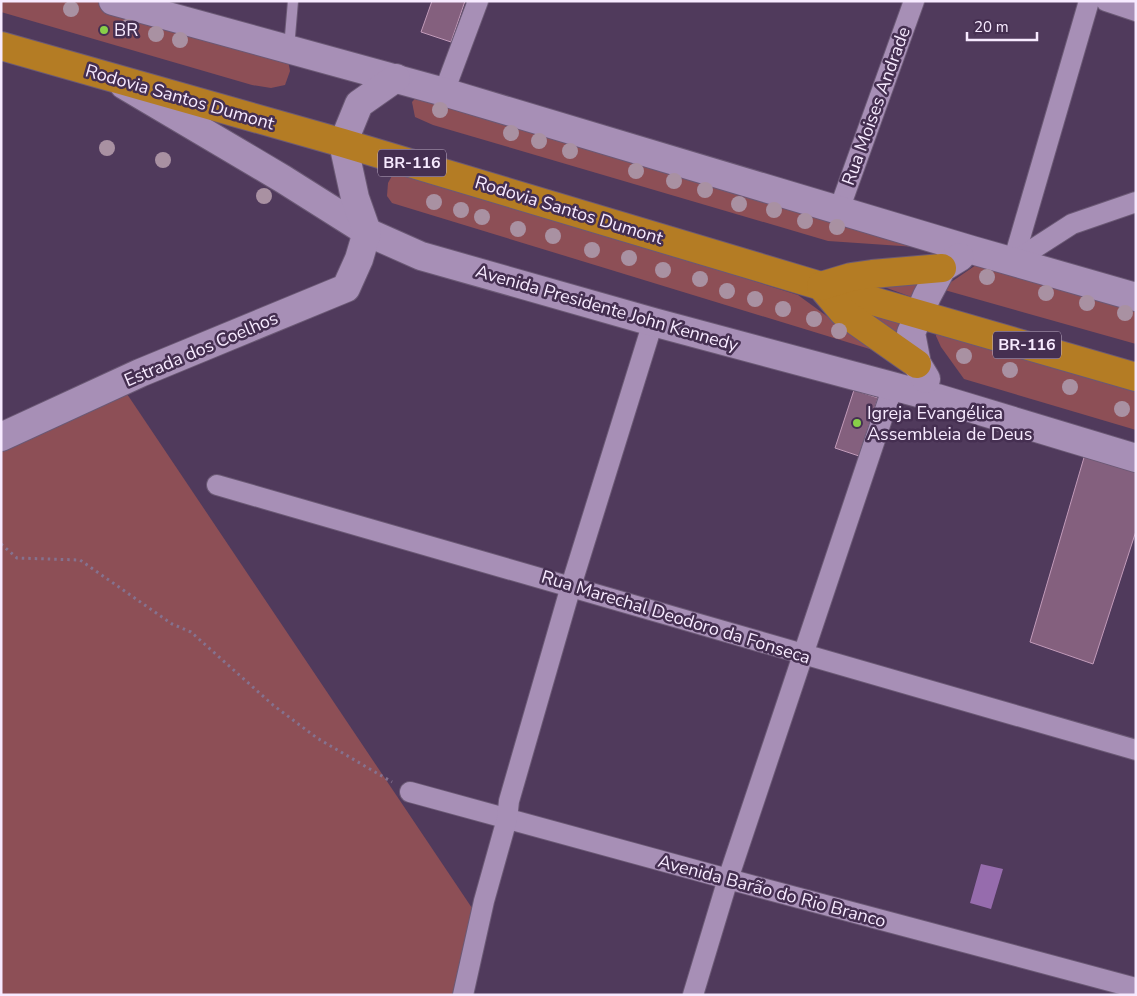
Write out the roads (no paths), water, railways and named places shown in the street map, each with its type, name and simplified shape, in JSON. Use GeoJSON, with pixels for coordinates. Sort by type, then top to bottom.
{"type":"FeatureCollection","features":[{"type":"Feature","properties":{"kind":"highway","name":"Rodovia Santos Dumont"},"geometry":{"type":"LineString","coordinates":[[1,46],[343,143],[821,286],[1136,377]]}},
{"type":"Feature","properties":{"kind":"highway"},"geometry":{"type":"LineString","coordinates":[[917,364],[843,312],[821,286],[851,277],[942,268]]}},
{"type":"Feature","properties":{"kind":"street"},"geometry":{"type":"LineString","coordinates":[[113,1],[396,78],[1136,297]]}},
{"type":"Feature","properties":{"kind":"street"},"geometry":{"type":"LineString","coordinates":[[444,92],[478,1]]}},
{"type":"Feature","properties":{"kind":"street","name":"Rua Moises Andrade"},"geometry":{"type":"LineString","coordinates":[[839,210],[914,1]]}},
{"type":"Feature","properties":{"kind":"street"},"geometry":{"type":"LineString","coordinates":[[1013,262],[1089,1]]}},
{"type":"Feature","properties":{"kind":"street"},"geometry":{"type":"LineString","coordinates":[[1106,1],[1136,10]]}},
{"type":"Feature","properties":{"kind":"street","name":"Avenida Presidente John Kennedy"},"geometry":{"type":"LineString","coordinates":[[112,78],[367,232],[421,256],[653,322],[937,398],[1136,458]]}},
{"type":"Feature","properties":{"kind":"street"},"geometry":{"type":"LineString","coordinates":[[367,232],[355,198],[343,143],[359,104],[396,78]]}},
{"type":"Feature","properties":{"kind":"street"},"geometry":{"type":"LineString","coordinates":[[1013,262],[1072,224],[1136,202]]}},
{"type":"Feature","properties":{"kind":"street","name":"Estrada dos Coelhos"},"geometry":{"type":"LineString","coordinates":[[1,437],[140,373],[346,288],[359,259],[367,232]]}},
{"type":"Feature","properties":{"kind":"street"},"geometry":{"type":"LineString","coordinates":[[937,398],[917,364],[911,333],[926,296],[942,268],[972,250]]}},
{"type":"Feature","properties":{"kind":"street"},"geometry":{"type":"LineString","coordinates":[[463,995],[484,901],[507,818],[509,801],[571,586],[653,322]]}},
{"type":"Feature","properties":{"kind":"street"},"geometry":{"type":"LineString","coordinates":[[693,995],[728,879],[893,386]]}},
{"type":"Feature","properties":{"kind":"street","name":"Rua Marechal Deodoro da Fonseca"},"geometry":{"type":"LineString","coordinates":[[217,485],[1136,750]]}},
{"type":"Feature","properties":{"kind":"street","name":"Avenida Barão do Rio Branco"},"geometry":{"type":"LineString","coordinates":[[410,792],[1136,988]]}},
{"type":"Feature","properties":{"kind":"lane"},"geometry":{"type":"LineString","coordinates":[[289,49],[293,1]]}},
{"type":"Feature","properties":{"kind":"place","name":"BR"},"geometry":{"type":"Point","coordinates":[104,30]}},
{"type":"Feature","properties":{"kind":"place","name":"Igreja Evangélica Assembleia de Deus"},"geometry":{"type":"Point","coordinates":[857,423]}}]}
